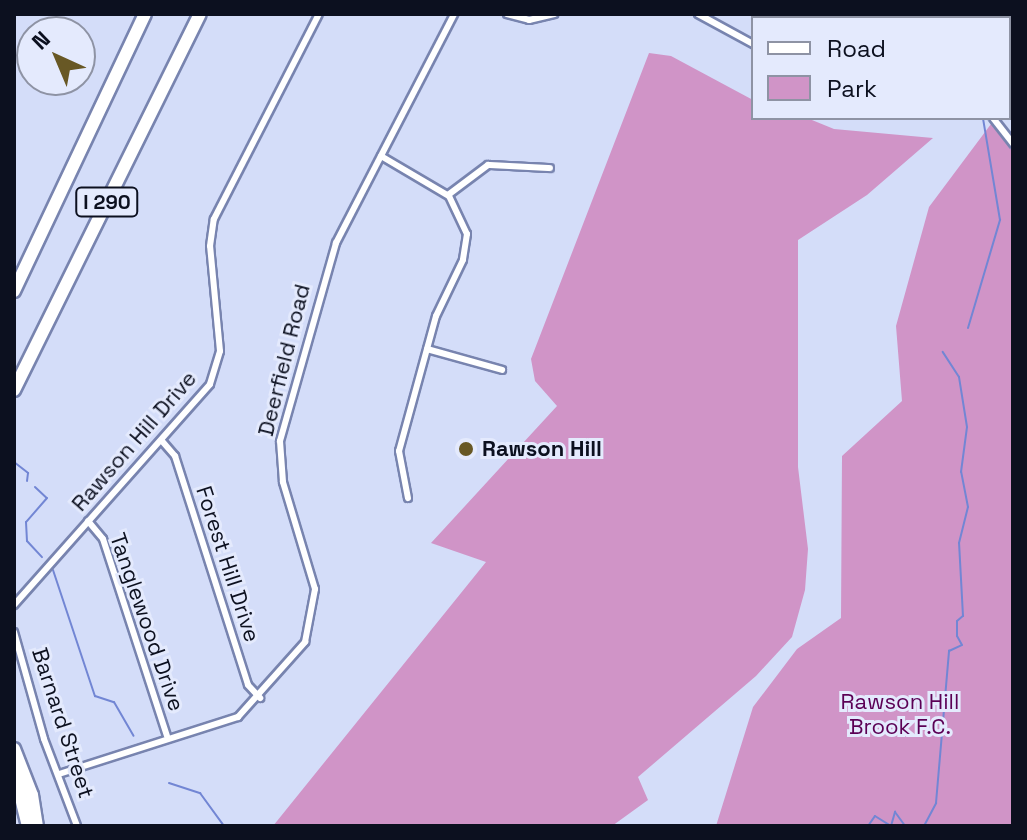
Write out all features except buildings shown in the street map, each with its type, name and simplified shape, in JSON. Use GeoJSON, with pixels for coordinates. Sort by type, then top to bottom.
{"type":"FeatureCollection","features":[{"type":"Feature","properties":{"kind":"highway","name":"I 290"},"geometry":{"type":"LineString","coordinates":[[14,291],[145,14]]}},
{"type":"Feature","properties":{"kind":"highway","name":"I 290"},"geometry":{"type":"LineString","coordinates":[[14,390],[200,14]]}},
{"type":"Feature","properties":{"kind":"highway"},"geometry":{"type":"LineString","coordinates":[[14,749],[32,795],[37,826]]}},
{"type":"Feature","properties":{"kind":"highway"},"geometry":{"type":"LineString","coordinates":[[14,770],[28,826]]}},
{"type":"Feature","properties":{"kind":"street","name":"Rawson Hill Drive"},"geometry":{"type":"LineString","coordinates":[[14,605],[201,397],[217,368],[220,343],[210,246],[216,215],[319,14]]}},
{"type":"Feature","properties":{"kind":"street","name":"Deerfield Road"},"geometry":{"type":"LineString","coordinates":[[59,774],[167,736],[229,722],[260,698],[303,645],[315,596],[283,482],[280,441],[327,266],[454,14]]}},
{"type":"Feature","properties":{"kind":"street"},"geometry":{"type":"LineString","coordinates":[[507,14],[529,20],[554,14]]}},
{"type":"Feature","properties":{"kind":"street"},"geometry":{"type":"LineString","coordinates":[[698,14],[751,43]]}},
{"type":"Feature","properties":{"kind":"street"},"geometry":{"type":"LineString","coordinates":[[995,120],[1013,144]]}},
{"type":"Feature","properties":{"kind":"street"},"geometry":{"type":"LineString","coordinates":[[381,156],[448,195],[464,220],[466,246],[427,349],[399,451],[408,498]]}},
{"type":"Feature","properties":{"kind":"street"},"geometry":{"type":"LineString","coordinates":[[448,195],[488,165],[550,168]]}},
{"type":"Feature","properties":{"kind":"street"},"geometry":{"type":"LineString","coordinates":[[427,349],[502,370]]}},
{"type":"Feature","properties":{"kind":"street","name":"Forest Hill Drive"},"geometry":{"type":"LineString","coordinates":[[162,441],[175,456],[248,685],[260,698]]}},
{"type":"Feature","properties":{"kind":"street","name":"Tanglewood Drive"},"geometry":{"type":"LineString","coordinates":[[88,521],[105,543],[167,736]]}},
{"type":"Feature","properties":{"kind":"street","name":"Barnard Street"},"geometry":{"type":"LineString","coordinates":[[14,632],[77,826]]}},
{"type":"Feature","properties":{"kind":"green space","name":"Rawson Hill"},"geometry":{"type":"Polygon","coordinates":[[[649,53],[671,56],[751,99],[751,120],[812,120],[834,129],[933,138],[867,195],[798,240],[798,467],[808,549],[805,590],[792,637],[756,676],[638,777],[648,800],[612,826],[273,826],[486,562],[431,543],[557,406],[535,381],[531,359],[649,53]]]}},
{"type":"Feature","properties":{"kind":"green space","name":"Rawson Hill Brook F.C."},"geometry":{"type":"Polygon","coordinates":[[[991,124],[1013,152],[1013,826],[716,826],[753,707],[797,649],[841,618],[842,456],[902,401],[896,326],[929,207],[991,124]]]}},
{"type":"Feature","properties":{"kind":"waterway"},"geometry":{"type":"LineString","coordinates":[[968,328],[1000,220],[983,120]]}},
{"type":"Feature","properties":{"kind":"waterway"},"geometry":{"type":"LineString","coordinates":[[924,826],[936,803],[949,651],[962,645],[957,636],[957,621],[963,616],[959,543],[968,507],[961,472],[967,427],[959,377],[943,352]]}},
{"type":"Feature","properties":{"kind":"waterway"},"geometry":{"type":"LineString","coordinates":[[14,462],[28,473],[27,481]]}},
{"type":"Feature","properties":{"kind":"waterway"},"geometry":{"type":"LineString","coordinates":[[35,487],[47,498],[26,522],[27,541],[42,557]]}},
{"type":"Feature","properties":{"kind":"waterway"},"geometry":{"type":"LineString","coordinates":[[53,570],[95,696],[114,702],[134,736]]}},
{"type":"Feature","properties":{"kind":"waterway"},"geometry":{"type":"LineString","coordinates":[[169,783],[200,793],[224,826]]}},
{"type":"Feature","properties":{"kind":"waterway"},"geometry":{"type":"LineString","coordinates":[[868,826],[875,816],[891,826],[895,812],[905,826]]}},
{"type":"Feature","properties":{"kind":"place","name":"Rawson Hill"},"geometry":{"type":"Point","coordinates":[466,449]}}]}
